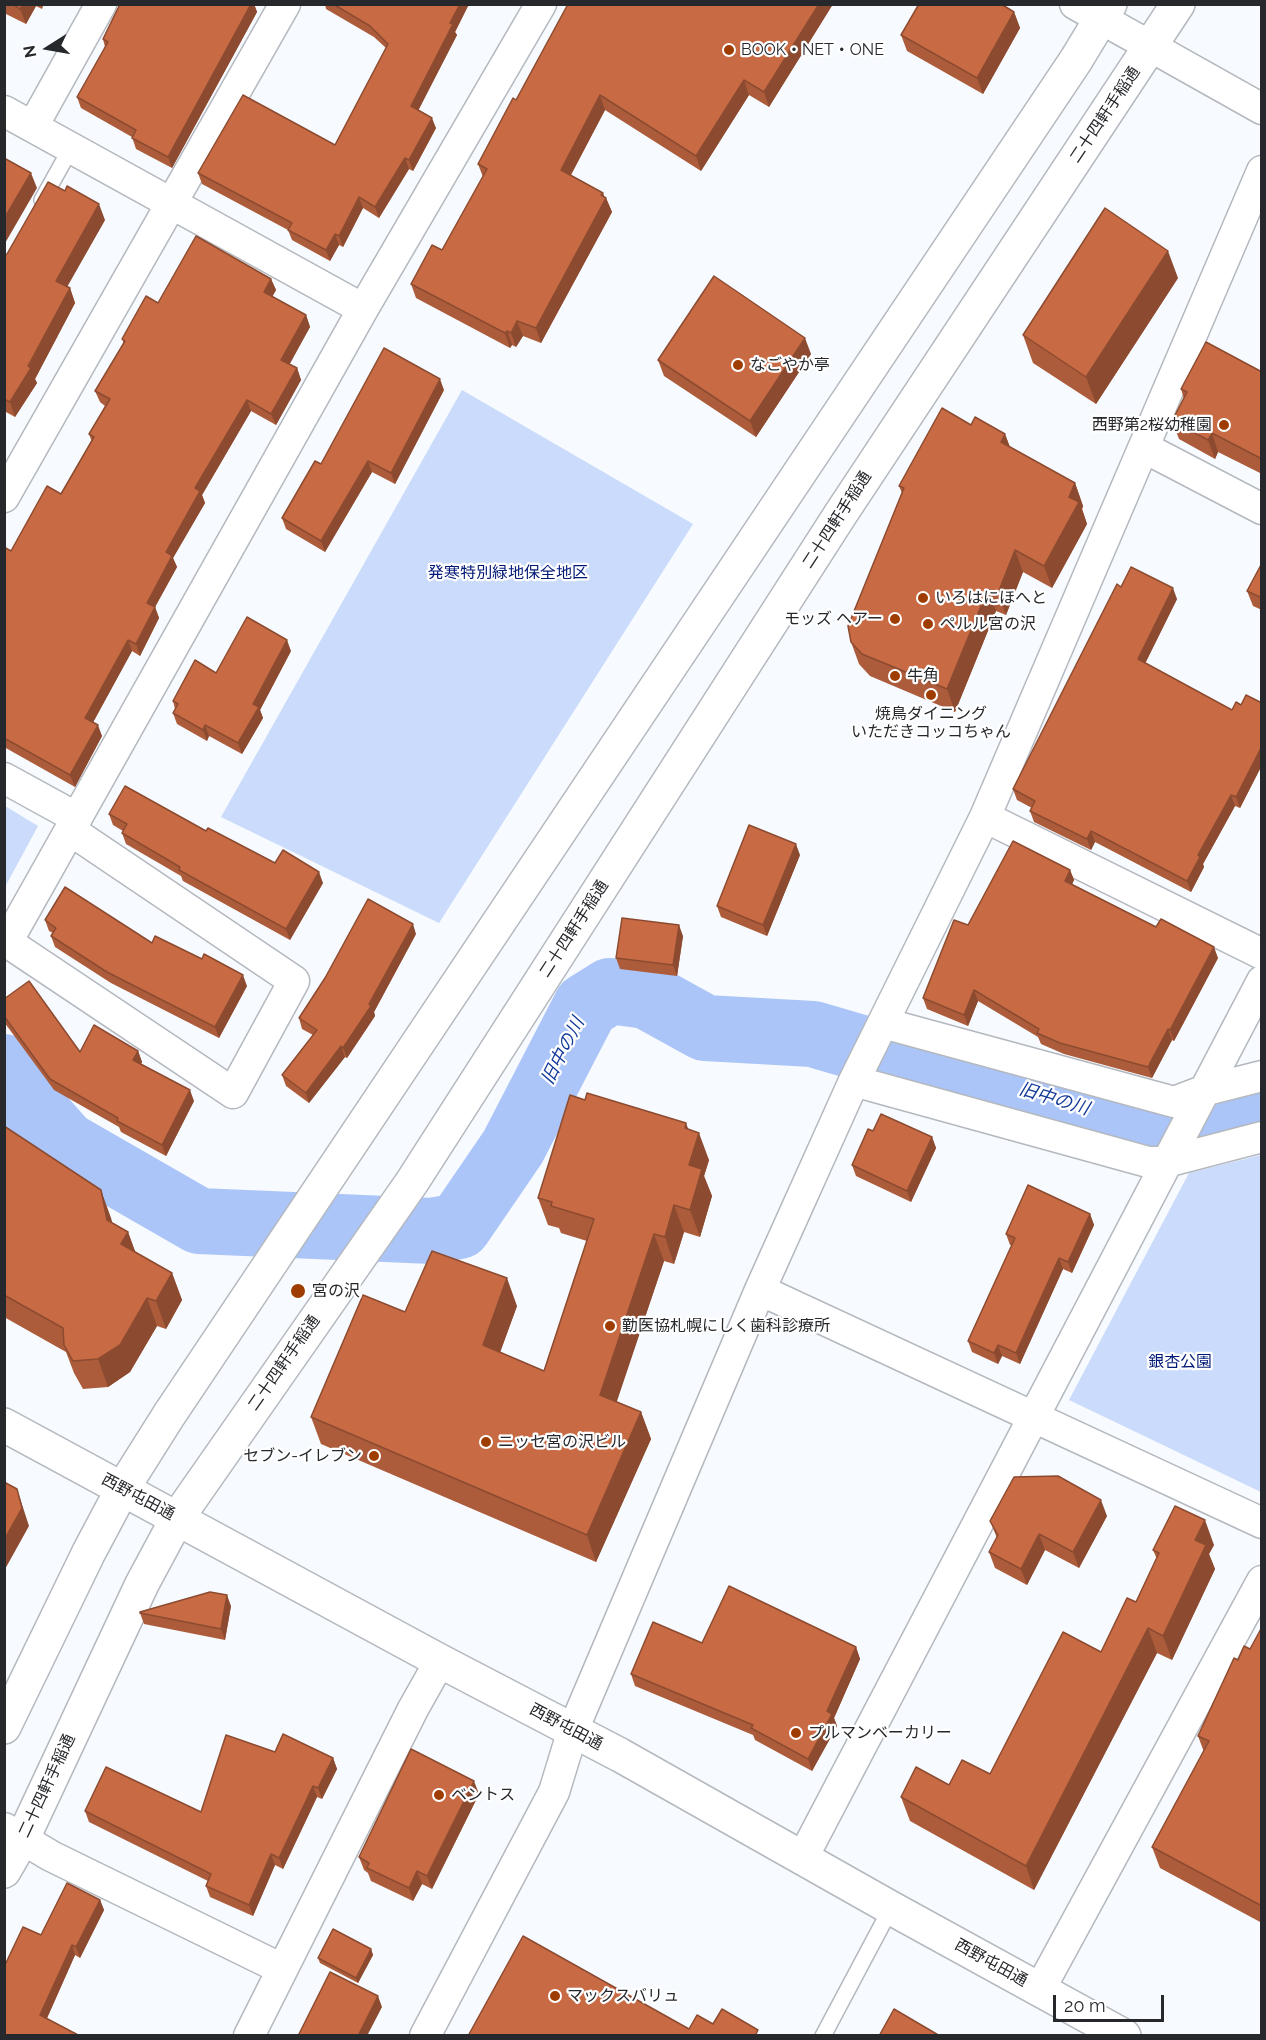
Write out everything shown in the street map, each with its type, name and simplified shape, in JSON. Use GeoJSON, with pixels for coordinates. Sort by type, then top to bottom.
{"type":"FeatureCollection","features":[{"type":"Feature","properties":{"kind":"street"},"geometry":{"type":"LineString","coordinates":[[33,126],[100,4]]}},
{"type":"Feature","properties":{"kind":"street"},"geometry":{"type":"LineString","coordinates":[[4,497],[285,4]]}},
{"type":"Feature","properties":{"kind":"street"},"geometry":{"type":"LineString","coordinates":[[4,778],[74,824],[294,981],[233,1093],[7,942],[74,824],[363,309],[541,4]]}},
{"type":"Feature","properties":{"kind":"street","name":"二十四軒手稲通"},"geometry":{"type":"LineString","coordinates":[[4,1871],[14,1833],[178,1517],[412,1182],[840,515],[1178,4]]}},
{"type":"Feature","properties":{"kind":"street"},"geometry":{"type":"LineString","coordinates":[[4,1727],[89,1552],[123,1488],[1070,70],[1095,9],[1150,47],[1262,109]]}},
{"type":"Feature","properties":{"kind":"street"},"geometry":{"type":"LineString","coordinates":[[4,111],[363,309]]}},
{"type":"Feature","properties":{"kind":"street"},"geometry":{"type":"LineString","coordinates":[[425,2036],[554,1792],[573,1730],[760,1290],[857,1074],[985,817],[1262,171]]}},
{"type":"Feature","properties":{"kind":"street"},"geometry":{"type":"LineString","coordinates":[[1145,448],[1262,509]]}},
{"type":"Feature","properties":{"kind":"street"},"geometry":{"type":"LineString","coordinates":[[985,817],[1262,954]]}},
{"type":"Feature","properties":{"kind":"street"},"geometry":{"type":"LineString","coordinates":[[802,1859],[1262,981]]}},
{"type":"Feature","properties":{"kind":"street"},"geometry":{"type":"LineString","coordinates":[[880,1028],[1174,1102],[1199,1098],[1262,1076]]}},
{"type":"Feature","properties":{"kind":"street"},"geometry":{"type":"LineString","coordinates":[[857,1074],[1148,1162],[1170,1154],[1262,1137]]}},
{"type":"Feature","properties":{"kind":"street"},"geometry":{"type":"LineString","coordinates":[[760,1290],[1262,1523]]}},
{"type":"Feature","properties":{"kind":"street","name":"西野屯田通"},"geometry":{"type":"LineString","coordinates":[[4,1425],[178,1517],[440,1661],[573,1730],[1124,2036]]}},
{"type":"Feature","properties":{"kind":"street"},"geometry":{"type":"LineString","coordinates":[[1040,1989],[1262,1581]]}},
{"type":"Feature","properties":{"kind":"street"},"geometry":{"type":"LineString","coordinates":[[249,2036],[413,1709],[440,1661]]}},
{"type":"Feature","properties":{"kind":"street"},"geometry":{"type":"LineString","coordinates":[[14,1833],[51,1856],[282,1969]]}},
{"type":"Feature","properties":{"kind":"lane"},"geometry":{"type":"LineString","coordinates":[[32,216],[71,148]]}},
{"type":"Feature","properties":{"kind":"lane"},"geometry":{"type":"LineString","coordinates":[[823,2036],[891,1908]]}},
{"type":"Feature","properties":{"kind":"green space","name":"発寒特別緑地保全地区"},"geometry":{"type":"Polygon","coordinates":[[[462,390],[693,524],[439,923],[221,817],[462,390]]]}},
{"type":"Feature","properties":{"kind":"green space"},"geometry":{"type":"Polygon","coordinates":[[[5,806],[38,826],[5,887],[5,806]]]}},
{"type":"Feature","properties":{"kind":"green space","name":"銀杏公園"},"geometry":{"type":"Polygon","coordinates":[[[1262,1155],[1261,1492],[1069,1400],[1189,1173],[1262,1155]]]}},
{"type":"Feature","properties":{"kind":"building"},"geometry":{"type":"Polygon","coordinates":[[[12,4],[23,4],[20,9],[12,4]]]}},
{"type":"Feature","properties":{"kind":"building"},"geometry":{"type":"Polygon","coordinates":[[[120,4],[251,4],[168,157],[132,138],[136,130],[77,97],[108,42],[103,39],[120,4]]]}},
{"type":"Feature","properties":{"kind":"building"},"geometry":{"type":"Polygon","coordinates":[[[333,4],[460,4],[450,23],[453,24],[411,106],[432,118],[409,160],[405,158],[375,207],[359,197],[339,236],[335,234],[326,250],[288,230],[292,223],[198,173],[243,95],[335,145],[388,44],[370,26],[333,4]]]}},
{"type":"Feature","properties":{"kind":"building"},"geometry":{"type":"Polygon","coordinates":[[[568,4],[819,4],[764,92],[744,80],[696,156],[600,95],[561,170],[603,193],[601,195],[606,198],[536,328],[517,321],[511,333],[507,331],[505,333],[411,284],[432,245],[442,250],[487,169],[478,164],[513,98],[516,100],[568,4]]]}},
{"type":"Feature","properties":{"kind":"building"},"geometry":{"type":"Polygon","coordinates":[[[919,4],[1001,4],[1014,12],[977,78],[901,35],[919,4]]]}},
{"type":"Feature","properties":{"kind":"building"},"geometry":{"type":"Polygon","coordinates":[[[4,158],[31,173],[4,219],[4,158]]]}},
{"type":"Feature","properties":{"kind":"building"},"geometry":{"type":"Polygon","coordinates":[[[48,182],[65,191],[67,186],[99,204],[56,281],[70,288],[28,366],[31,368],[10,402],[4,399],[4,256],[48,182]]]}},
{"type":"Feature","properties":{"kind":"building"},"geometry":{"type":"Polygon","coordinates":[[[1105,208],[1168,251],[1086,377],[1023,335],[1105,208]]]}},
{"type":"Feature","properties":{"kind":"building"},"geometry":{"type":"Polygon","coordinates":[[[196,236],[271,279],[264,292],[306,315],[281,360],[297,368],[271,414],[247,400],[195,488],[200,491],[166,552],[172,556],[147,603],[155,607],[136,644],[128,640],[85,718],[98,725],[70,775],[4,738],[4,547],[11,551],[47,486],[61,494],[94,437],[89,434],[110,399],[95,391],[125,341],[122,339],[146,296],[158,303],[196,236]]]}},
{"type":"Feature","properties":{"kind":"building","name":"なごやか亭"},"geometry":{"type":"Polygon","coordinates":[[[714,276],[805,338],[750,421],[658,360],[714,276]]]}},
{"type":"Feature","properties":{"kind":"building","name":"西野第2桜幼稚園"},"geometry":{"type":"Polygon","coordinates":[[[1206,342],[1262,372],[1262,459],[1212,433],[1208,440],[1172,421],[1187,392],[1181,389],[1206,342]]]}},
{"type":"Feature","properties":{"kind":"building"},"geometry":{"type":"Polygon","coordinates":[[[384,348],[440,379],[391,473],[368,461],[321,541],[282,518],[315,461],[321,464],[384,348]]]}},
{"type":"Feature","properties":{"kind":"building"},"geometry":{"type":"Polygon","coordinates":[[[942,408],[971,425],[975,417],[1005,434],[1001,442],[1075,483],[1069,497],[1079,502],[1044,566],[1015,550],[998,593],[988,589],[947,689],[862,654],[851,642],[848,626],[904,488],[899,486],[942,408]]]}},
{"type":"Feature","properties":{"kind":"building"},"geometry":{"type":"Polygon","coordinates":[[[1262,563],[1262,598],[1247,591],[1262,563]]]}},
{"type":"Feature","properties":{"kind":"building"},"geometry":{"type":"Polygon","coordinates":[[[1131,567],[1173,588],[1138,659],[1232,710],[1236,702],[1241,705],[1246,695],[1262,703],[1262,746],[1236,797],[1231,795],[1198,855],[1200,857],[1187,881],[1091,831],[1087,839],[1030,811],[1035,801],[1013,789],[1117,584],[1121,587],[1131,567]]]}},
{"type":"Feature","properties":{"kind":"building"},"geometry":{"type":"Polygon","coordinates":[[[247,617],[287,640],[253,704],[259,707],[238,743],[205,725],[203,730],[173,713],[178,704],[173,701],[195,660],[216,673],[247,617]]]}},
{"type":"Feature","properties":{"kind":"building"},"geometry":{"type":"Polygon","coordinates":[[[125,786],[206,831],[208,828],[275,863],[283,850],[319,872],[286,929],[179,870],[180,867],[122,833],[127,824],[109,814],[125,786]]]}},
{"type":"Feature","properties":{"kind":"building"},"geometry":{"type":"Polygon","coordinates":[[[749,825],[796,844],[763,925],[717,906],[749,825]]]}},
{"type":"Feature","properties":{"kind":"building"},"geometry":{"type":"Polygon","coordinates":[[[1013,841],[1070,870],[1065,881],[1156,927],[1161,919],[1214,947],[1148,1067],[1060,1043],[1037,1033],[1039,1029],[974,990],[964,1015],[923,998],[954,920],[968,925],[1013,841]]]}},
{"type":"Feature","properties":{"kind":"building"},"geometry":{"type":"Polygon","coordinates":[[[65,887],[152,943],[155,936],[202,959],[204,954],[243,975],[215,1027],[107,972],[51,936],[56,928],[45,920],[65,887]]]}},
{"type":"Feature","properties":{"kind":"building"},"geometry":{"type":"Polygon","coordinates":[[[368,899],[413,924],[369,1004],[371,1006],[343,1048],[341,1046],[306,1093],[282,1075],[317,1030],[299,1018],[325,978],[368,899]]]}},
{"type":"Feature","properties":{"kind":"building"},"geometry":{"type":"Polygon","coordinates":[[[622,918],[679,925],[673,965],[616,958],[622,918]]]}},
{"type":"Feature","properties":{"kind":"building"},"geometry":{"type":"Polygon","coordinates":[[[29,981],[80,1052],[94,1025],[138,1051],[133,1060],[190,1090],[162,1145],[117,1121],[118,1118],[50,1079],[4,1016],[4,999],[29,981]]]}},
{"type":"Feature","properties":{"kind":"building"},"geometry":{"type":"Polygon","coordinates":[[[587,1093],[686,1123],[685,1128],[699,1133],[689,1165],[702,1169],[690,1210],[674,1205],[665,1237],[654,1234],[600,1395],[641,1412],[587,1535],[311,1417],[363,1295],[405,1312],[432,1251],[507,1278],[483,1345],[544,1371],[594,1219],[551,1206],[552,1202],[538,1198],[570,1095],[585,1100],[587,1093]]]}},
{"type":"Feature","properties":{"kind":"building"},"geometry":{"type":"Polygon","coordinates":[[[881,1114],[932,1137],[907,1191],[852,1165],[868,1129],[873,1131],[881,1114]]]}},
{"type":"Feature","properties":{"kind":"building"},"geometry":{"type":"Polygon","coordinates":[[[4,1126],[101,1190],[107,1220],[128,1232],[121,1244],[172,1273],[156,1301],[147,1298],[120,1345],[98,1359],[73,1361],[64,1345],[63,1328],[4,1295],[4,1126]]]}},
{"type":"Feature","properties":{"kind":"building"},"geometry":{"type":"Polygon","coordinates":[[[1028,1185],[1090,1214],[1068,1262],[1059,1258],[1016,1353],[998,1345],[994,1353],[968,1341],[1015,1238],[1006,1234],[1028,1185]]]}},
{"type":"Feature","properties":{"kind":"building"},"geometry":{"type":"Polygon","coordinates":[[[1058,1476],[1101,1500],[1073,1552],[1039,1534],[1021,1569],[989,1552],[998,1535],[990,1521],[1014,1477],[1058,1476]]]}},
{"type":"Feature","properties":{"kind":"building"},"geometry":{"type":"Polygon","coordinates":[[[4,1482],[17,1489],[22,1508],[4,1540],[4,1482]]]}},
{"type":"Feature","properties":{"kind":"building"},"geometry":{"type":"Polygon","coordinates":[[[1175,1506],[1205,1520],[1195,1540],[1206,1545],[1163,1636],[1148,1628],[1026,1866],[901,1797],[916,1767],[949,1785],[962,1760],[990,1774],[1063,1632],[1101,1652],[1127,1598],[1136,1602],[1159,1553],[1153,1550],[1175,1506]]]}},
{"type":"Feature","properties":{"kind":"building"},"geometry":{"type":"Polygon","coordinates":[[[729,1586],[856,1647],[827,1711],[832,1714],[808,1759],[751,1728],[753,1725],[631,1674],[653,1622],[702,1643],[729,1586]]]}},
{"type":"Feature","properties":{"kind":"building"},"geometry":{"type":"Polygon","coordinates":[[[210,1592],[227,1595],[221,1629],[140,1613],[140,1612],[210,1592]]]}},
{"type":"Feature","properties":{"kind":"building"},"geometry":{"type":"Polygon","coordinates":[[[1262,1627],[1262,1906],[1152,1847],[1209,1741],[1198,1736],[1234,1658],[1238,1660],[1244,1646],[1250,1649],[1262,1627]]]}},
{"type":"Feature","properties":{"kind":"building"},"geometry":{"type":"Polygon","coordinates":[[[283,1734],[333,1758],[318,1788],[313,1786],[279,1858],[271,1854],[249,1905],[206,1886],[211,1874],[85,1811],[106,1767],[201,1812],[226,1735],[275,1752],[283,1734]]]}},
{"type":"Feature","properties":{"kind":"building"},"geometry":{"type":"Polygon","coordinates":[[[411,1749],[474,1781],[427,1876],[417,1871],[409,1888],[367,1868],[369,1863],[359,1857],[411,1749]]]}},
{"type":"Feature","properties":{"kind":"building"},"geometry":{"type":"Polygon","coordinates":[[[67,1883],[100,1900],[76,1947],[72,1945],[40,2015],[80,2036],[4,2036],[4,1967],[23,1927],[41,1935],[67,1883]]]}},
{"type":"Feature","properties":{"kind":"building"},"geometry":{"type":"Polygon","coordinates":[[[333,1929],[371,1949],[356,1978],[318,1958],[333,1929]]]}},
{"type":"Feature","properties":{"kind":"building"},"geometry":{"type":"Polygon","coordinates":[[[523,1936],[689,2029],[697,2015],[713,2024],[722,2009],[758,2030],[755,2036],[468,2036],[523,1936]]]}},
{"type":"Feature","properties":{"kind":"building"},"geometry":{"type":"Polygon","coordinates":[[[330,1972],[378,1996],[358,2036],[298,2036],[330,1972]]]}},
{"type":"Feature","properties":{"kind":"building"},"geometry":{"type":"Polygon","coordinates":[[[894,2009],[940,2036],[879,2036],[894,2009]]]}},
{"type":"Feature","properties":{"kind":"waterway","name":"旧中の川"},"geometry":{"type":"LineString","coordinates":[[4,1067],[33,1108],[65,1144],[199,1221],[432,1231],[459,1226],[513,1147],[586,1006],[610,991],[647,996],[705,1028],[813,1034],[905,1061],[1027,1089],[1138,1125],[1215,1123],[1262,1111]]}},
{"type":"Feature","properties":{"kind":"place","name":"BOOK・NET・ONE"},"geometry":{"type":"Point","coordinates":[729,50]}},
{"type":"Feature","properties":{"kind":"place","name":"なごやか亭"},"geometry":{"type":"Point","coordinates":[738,365]}},
{"type":"Feature","properties":{"kind":"place","name":"西野第2桜幼稚園"},"geometry":{"type":"Point","coordinates":[1224,425]}},
{"type":"Feature","properties":{"kind":"place","name":"いろはにほへと"},"geometry":{"type":"Point","coordinates":[923,598]}},
{"type":"Feature","properties":{"kind":"place","name":"モッズ ヘアー"},"geometry":{"type":"Point","coordinates":[895,619]}},
{"type":"Feature","properties":{"kind":"place","name":"ペルル宮の沢"},"geometry":{"type":"Point","coordinates":[928,624]}},
{"type":"Feature","properties":{"kind":"place","name":"牛角"},"geometry":{"type":"Point","coordinates":[895,676]}},
{"type":"Feature","properties":{"kind":"place","name":"焼鳥ダイニング いただきコッコちゃん"},"geometry":{"type":"Point","coordinates":[931,695]}},
{"type":"Feature","properties":{"kind":"place","name":"宮の沢"},"geometry":{"type":"Point","coordinates":[298,1291]}},
{"type":"Feature","properties":{"kind":"place","name":"勤医協札幌にしく歯科診療所"},"geometry":{"type":"Point","coordinates":[610,1326]}},
{"type":"Feature","properties":{"kind":"place","name":"ニッセ宮の沢ビル"},"geometry":{"type":"Point","coordinates":[486,1442]}},
{"type":"Feature","properties":{"kind":"place","name":"セブン-イレブン"},"geometry":{"type":"Point","coordinates":[374,1456]}},
{"type":"Feature","properties":{"kind":"place","name":"プルマンベーカリー"},"geometry":{"type":"Point","coordinates":[796,1733]}},
{"type":"Feature","properties":{"kind":"place","name":"ベントス"},"geometry":{"type":"Point","coordinates":[439,1795]}},
{"type":"Feature","properties":{"kind":"place","name":"マックスバリュ"},"geometry":{"type":"Point","coordinates":[555,1996]}}]}
